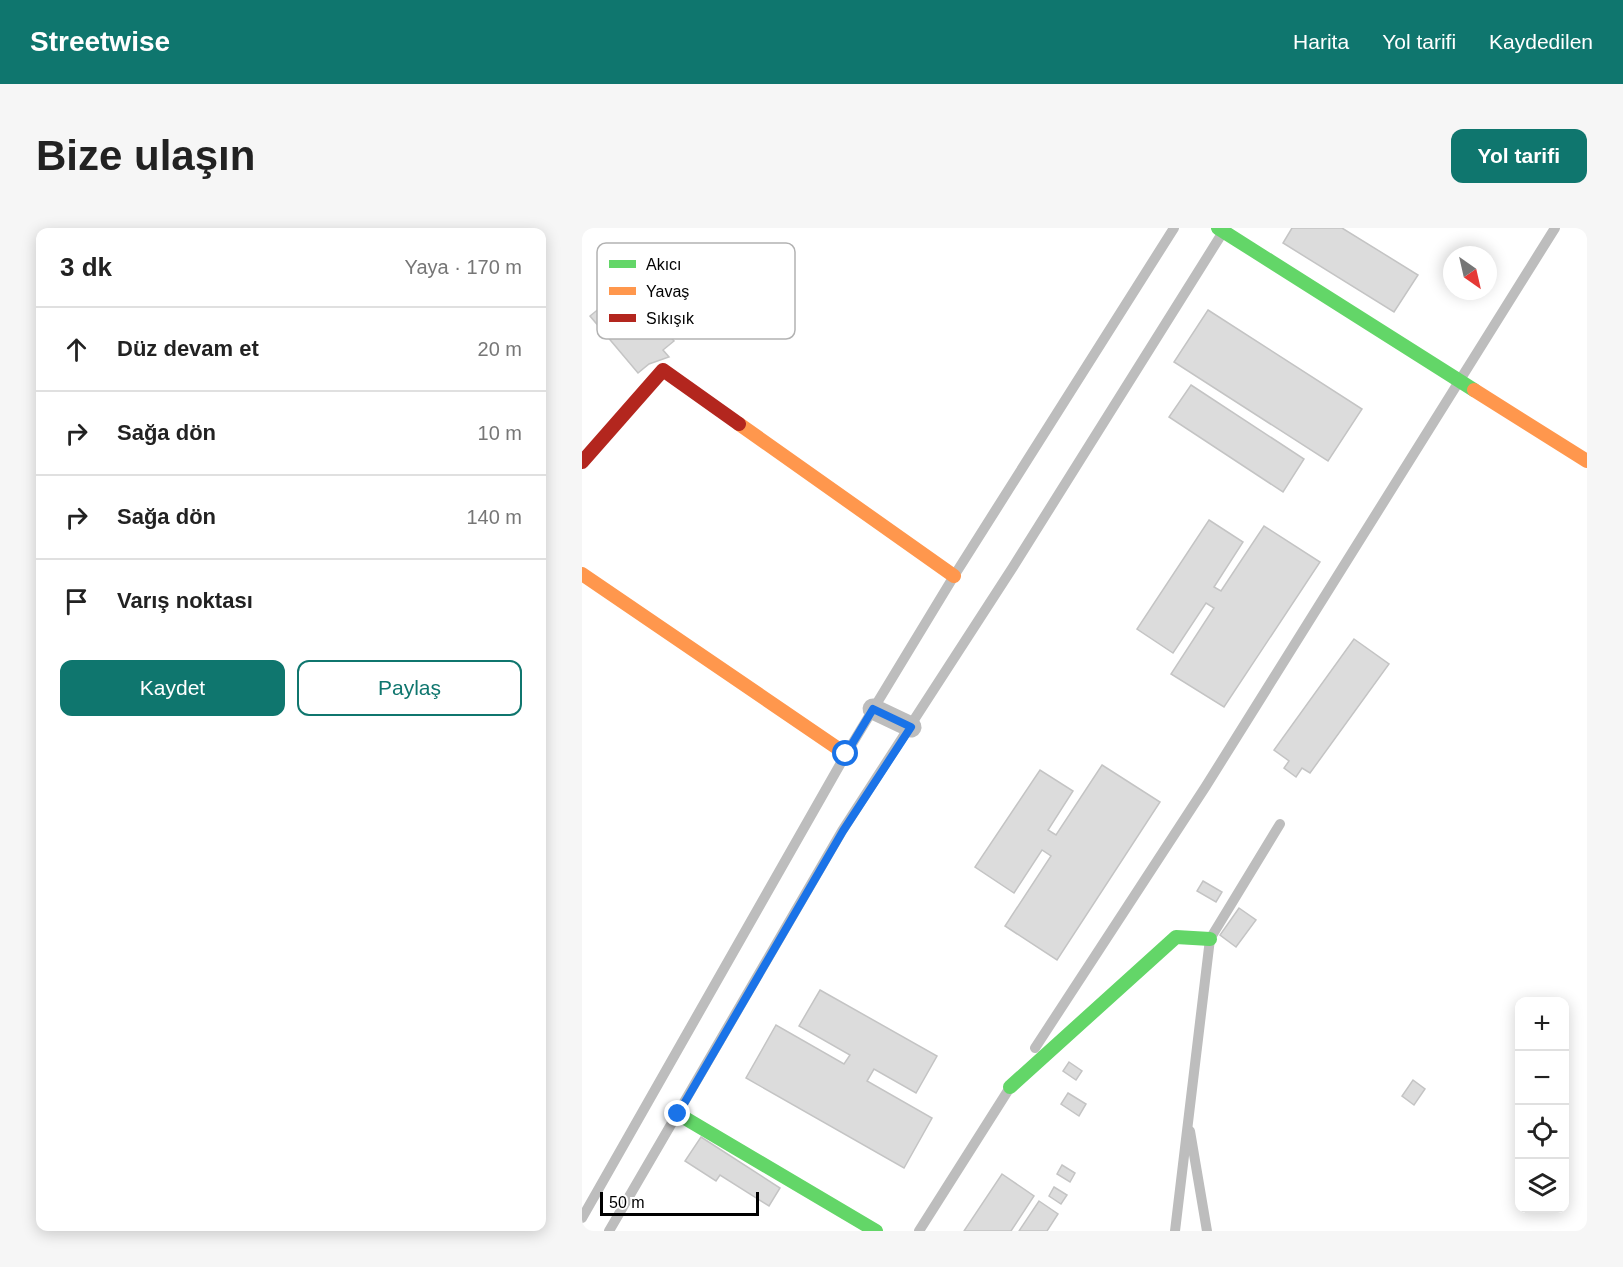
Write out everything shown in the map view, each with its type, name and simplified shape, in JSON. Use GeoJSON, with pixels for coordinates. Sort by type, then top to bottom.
{"type":"FeatureCollection","features":[{"type":"Feature","properties":{"kind":"street"},"geometry":{"type":"LineString","coordinates":[[1222,229],[1587,461]]}},
{"type":"Feature","properties":{"kind":"street"},"geometry":{"type":"LineString","coordinates":[[582,462],[663,370],[954,576]]}},
{"type":"Feature","properties":{"kind":"street"},"geometry":{"type":"LineString","coordinates":[[582,574],[846,754]]}},
{"type":"Feature","properties":{"kind":"street"},"geometry":{"type":"LineString","coordinates":[[873,709],[911,727]]}},
{"type":"Feature","properties":{"kind":"street"},"geometry":{"type":"LineString","coordinates":[[1010,1087],[1176,937],[1210,939]]}},
{"type":"Feature","properties":{"kind":"street"},"geometry":{"type":"LineString","coordinates":[[678,1114],[876,1231]]}},
{"type":"Feature","properties":{"kind":"lane"},"geometry":{"type":"LineString","coordinates":[[582,1218],[846,754],[954,576],[1174,228]]}},
{"type":"Feature","properties":{"kind":"lane"},"geometry":{"type":"LineString","coordinates":[[919,1231],[1206,786],[1555,228]]}},
{"type":"Feature","properties":{"kind":"lane"},"geometry":{"type":"LineString","coordinates":[[609,1231],[843,831],[911,727],[1222,229]]}},
{"type":"Feature","properties":{"kind":"lane"},"geometry":{"type":"LineString","coordinates":[[1175,1231],[1210,939],[1280,824]]}},
{"type":"Feature","properties":{"kind":"lane"},"geometry":{"type":"LineString","coordinates":[[1188,1119],[1207,1231]]}},
{"type":"Feature","properties":{"kind":"building"},"geometry":{"type":"Polygon","coordinates":[[[1292,228],[1342,228],[1418,275],[1394,312],[1283,243],[1292,228]]]}},
{"type":"Feature","properties":{"kind":"building"},"geometry":{"type":"Polygon","coordinates":[[[597,310],[597,324],[590,316],[597,310]]]}},
{"type":"Feature","properties":{"kind":"building"},"geometry":{"type":"Polygon","coordinates":[[[1208,310],[1362,409],[1328,461],[1174,362],[1208,310]]]}},
{"type":"Feature","properties":{"kind":"building"},"geometry":{"type":"Polygon","coordinates":[[[609,339],[672,339],[674,341],[663,350],[669,357],[649,364],[638,373],[609,339]]]}},
{"type":"Feature","properties":{"kind":"building"},"geometry":{"type":"Polygon","coordinates":[[[1191,385],[1304,459],[1283,492],[1169,417],[1191,385]]]}},
{"type":"Feature","properties":{"kind":"building"},"geometry":{"type":"Polygon","coordinates":[[[1209,520],[1243,542],[1214,587],[1221,591],[1264,526],[1320,562],[1224,707],[1171,674],[1214,608],[1206,603],[1173,653],[1137,629],[1209,520]]]}},
{"type":"Feature","properties":{"kind":"building"},"geometry":{"type":"Polygon","coordinates":[[[1354,639],[1389,664],[1310,773],[1302,768],[1296,777],[1284,768],[1289,761],[1274,750],[1354,639]]]}},
{"type":"Feature","properties":{"kind":"building"},"geometry":{"type":"Polygon","coordinates":[[[1102,765],[1160,802],[1057,960],[1005,926],[1051,856],[1042,850],[1014,893],[975,867],[1040,770],[1073,791],[1048,830],[1056,835],[1102,765]]]}},
{"type":"Feature","properties":{"kind":"building"},"geometry":{"type":"Polygon","coordinates":[[[1203,881],[1222,892],[1216,902],[1197,891],[1203,881]]]}},
{"type":"Feature","properties":{"kind":"building"},"geometry":{"type":"Polygon","coordinates":[[[1239,908],[1256,920],[1236,947],[1220,935],[1239,908]]]}},
{"type":"Feature","properties":{"kind":"building"},"geometry":{"type":"Polygon","coordinates":[[[820,990],[937,1056],[916,1093],[874,1069],[867,1081],[932,1118],[904,1168],[746,1078],[776,1025],[844,1064],[850,1055],[799,1026],[820,990]]]}},
{"type":"Feature","properties":{"kind":"building"},"geometry":{"type":"Polygon","coordinates":[[[1069,1062],[1082,1071],[1076,1080],[1063,1071],[1069,1062]]]}},
{"type":"Feature","properties":{"kind":"building"},"geometry":{"type":"Polygon","coordinates":[[[1413,1080],[1425,1089],[1414,1105],[1402,1096],[1413,1080]]]}},
{"type":"Feature","properties":{"kind":"building"},"geometry":{"type":"Polygon","coordinates":[[[1068,1093],[1086,1104],[1079,1116],[1061,1104],[1068,1093]]]}},
{"type":"Feature","properties":{"kind":"building"},"geometry":{"type":"Polygon","coordinates":[[[701,1137],[780,1188],[769,1206],[720,1175],[716,1181],[685,1161],[701,1137]]]}},
{"type":"Feature","properties":{"kind":"building"},"geometry":{"type":"Polygon","coordinates":[[[1062,1165],[1075,1173],[1070,1182],[1057,1174],[1062,1165]]]}},
{"type":"Feature","properties":{"kind":"building"},"geometry":{"type":"Polygon","coordinates":[[[1002,1174],[1034,1196],[1011,1231],[964,1231],[1002,1174]]]}},
{"type":"Feature","properties":{"kind":"building"},"geometry":{"type":"Polygon","coordinates":[[[1054,1187],[1067,1195],[1061,1204],[1049,1196],[1054,1187]]]}},
{"type":"Feature","properties":{"kind":"building"},"geometry":{"type":"Polygon","coordinates":[[[1039,1201],[1058,1214],[1047,1231],[1019,1231],[1039,1201]]]}},
{"type":"Feature","properties":{"kind":"traffic: fast"},"geometry":{"type":"LineString","coordinates":[[1218,228],[1474,390]]}},
{"type":"Feature","properties":{"kind":"traffic: fast"},"geometry":{"type":"LineString","coordinates":[[1010,1087],[1176,937],[1210,939]]}},
{"type":"Feature","properties":{"kind":"traffic: fast"},"geometry":{"type":"LineString","coordinates":[[678,1114],[876,1231]]}},
{"type":"Feature","properties":{"kind":"traffic: slow"},"geometry":{"type":"LineString","coordinates":[[1474,390],[1587,461]]}},
{"type":"Feature","properties":{"kind":"traffic: slow"},"geometry":{"type":"LineString","coordinates":[[739,424],[954,576]]}},
{"type":"Feature","properties":{"kind":"traffic: slow"},"geometry":{"type":"LineString","coordinates":[[582,574],[846,754]]}},
{"type":"Feature","properties":{"kind":"traffic: jam"},"geometry":{"type":"LineString","coordinates":[[582,462],[663,370],[739,424]]}},
{"type":"Feature","properties":{"kind":"route"},"geometry":{"type":"LineString","coordinates":[[678,1114],[843,831],[911,727],[873,709],[846,754]]}}]}
